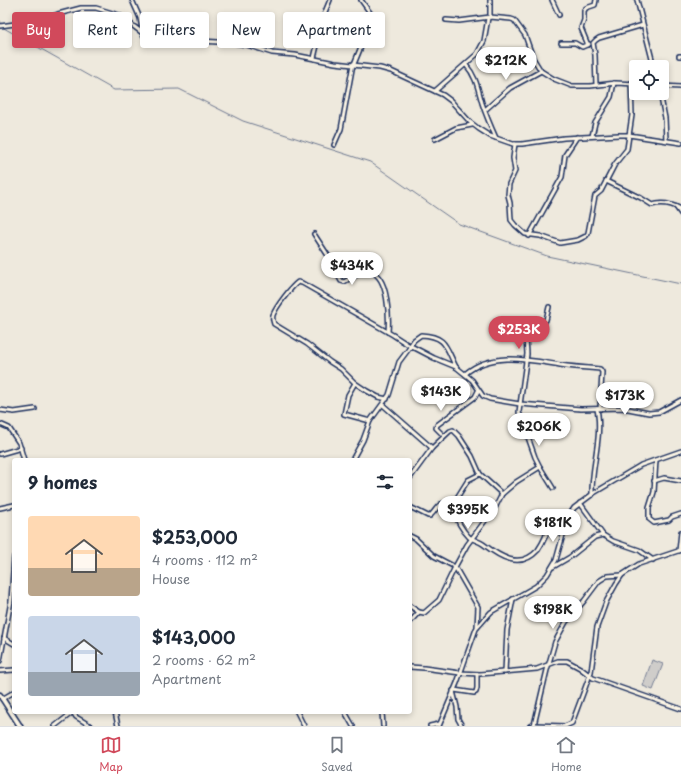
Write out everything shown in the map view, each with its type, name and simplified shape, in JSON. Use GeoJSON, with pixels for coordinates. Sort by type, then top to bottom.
{"type":"FeatureCollection","features":[{"type":"Feature","properties":{"kind":"main road"},"geometry":{"type":"LineString","coordinates":[[1,697],[12,714]]}},
{"type":"Feature","properties":{"kind":"main road"},"geometry":{"type":"LineString","coordinates":[[12,714],[20,726]]}},
{"type":"Feature","properties":{"kind":"street"},"geometry":{"type":"LineString","coordinates":[[132,0],[140,18]]}},
{"type":"Feature","properties":{"kind":"street"},"geometry":{"type":"LineString","coordinates":[[314,58],[325,12],[330,0]]}},
{"type":"Feature","properties":{"kind":"street"},"geometry":{"type":"LineString","coordinates":[[334,145],[341,128],[354,64],[372,20],[371,14],[362,0]]}},
{"type":"Feature","properties":{"kind":"street"},"geometry":{"type":"LineString","coordinates":[[435,91],[477,54],[481,47],[489,18],[490,0]]}},
{"type":"Feature","properties":{"kind":"street"},"geometry":{"type":"LineString","coordinates":[[552,0],[559,15]]}},
{"type":"Feature","properties":{"kind":"street"},"geometry":{"type":"LineString","coordinates":[[588,45],[581,28],[584,20],[584,11],[586,8],[595,5],[596,0]]}},
{"type":"Feature","properties":{"kind":"street"},"geometry":{"type":"LineString","coordinates":[[637,0],[652,60]]}},
{"type":"Feature","properties":{"kind":"street"},"geometry":{"type":"LineString","coordinates":[[0,26],[44,20],[58,14],[81,8],[96,8],[119,15],[140,32]]}},
{"type":"Feature","properties":{"kind":"street"},"geometry":{"type":"LineString","coordinates":[[446,20],[459,21],[489,18],[511,19],[516,22],[525,35],[533,58],[541,71],[554,79],[572,86],[629,83]]}},
{"type":"Feature","properties":{"kind":"street"},"geometry":{"type":"LineString","coordinates":[[562,43],[574,43],[582,47],[593,43],[599,38],[643,25]]}},
{"type":"Feature","properties":{"kind":"street"},"geometry":{"type":"LineString","coordinates":[[209,42],[235,43],[272,53],[314,58],[335,63],[354,64],[391,71],[435,91],[451,101],[473,125],[490,136],[515,144],[577,137],[629,135],[681,143]]}},
{"type":"Feature","properties":{"kind":"street"},"geometry":{"type":"LineString","coordinates":[[593,43],[596,85]]}},
{"type":"Feature","properties":{"kind":"street"},"geometry":{"type":"LineString","coordinates":[[466,65],[476,80],[485,110],[496,138]]}},
{"type":"Feature","properties":{"kind":"street"},"geometry":{"type":"LineString","coordinates":[[485,110],[510,88],[541,71]]}},
{"type":"Feature","properties":{"kind":"street"},"geometry":{"type":"LineString","coordinates":[[592,136],[595,123],[611,97],[614,83]]}},
{"type":"Feature","properties":{"kind":"street"},"geometry":{"type":"LineString","coordinates":[[669,86],[681,87]]}},
{"type":"Feature","properties":{"kind":"street"},"geometry":{"type":"LineString","coordinates":[[515,144],[513,158],[515,171],[509,184],[508,195],[511,220],[523,234],[529,236],[540,236],[560,243],[570,242],[586,236],[588,233],[595,196],[601,191],[615,164],[627,149],[632,115],[632,100]]}},
{"type":"Feature","properties":{"kind":"street"},"geometry":{"type":"LineString","coordinates":[[661,100],[665,118],[666,140]]}},
{"type":"Feature","properties":{"kind":"street"},"geometry":{"type":"LineString","coordinates":[[435,139],[456,128],[473,125]]}},
{"type":"Feature","properties":{"kind":"street"},"geometry":{"type":"LineString","coordinates":[[529,236],[562,177],[565,155],[577,137]]}},
{"type":"Feature","properties":{"kind":"street"},"geometry":{"type":"LineString","coordinates":[[606,181],[641,198],[652,206],[658,203],[675,206],[681,209]]}},
{"type":"Feature","properties":{"kind":"street"},"geometry":{"type":"LineString","coordinates":[[675,206],[681,214]]}},
{"type":"Feature","properties":{"kind":"street"},"geometry":{"type":"LineString","coordinates":[[314,234],[327,254],[341,281],[344,282],[357,274],[368,272],[372,272],[379,279],[384,289],[388,306],[388,332]]}},
{"type":"Feature","properties":{"kind":"street"},"geometry":{"type":"LineString","coordinates":[[387,399],[372,394],[355,383],[341,369],[307,344],[274,324],[272,320],[273,315],[290,289],[300,282],[410,346],[456,367],[475,383],[478,391],[483,396],[490,399],[520,404],[599,409],[623,408],[654,413],[681,400]]}},
{"type":"Feature","properties":{"kind":"street"},"geometry":{"type":"LineString","coordinates":[[549,308],[546,320],[526,334],[526,359],[519,412],[523,426],[540,467],[553,488]]}},
{"type":"Feature","properties":{"kind":"street"},"geometry":{"type":"LineString","coordinates":[[353,458],[370,421],[387,399],[391,391],[399,362],[414,340],[421,335],[440,340],[446,345],[456,367]]}},
{"type":"Feature","properties":{"kind":"street"},"geometry":{"type":"LineString","coordinates":[[465,374],[489,361],[526,359],[601,370],[599,409],[600,425],[592,480],[592,495]]}},
{"type":"Feature","properties":{"kind":"street"},"geometry":{"type":"LineString","coordinates":[[355,383],[348,395],[344,414],[370,421]]}},
{"type":"Feature","properties":{"kind":"street"},"geometry":{"type":"LineString","coordinates":[[444,436],[436,426],[455,410],[475,397],[478,391]]}},
{"type":"Feature","properties":{"kind":"street"},"geometry":{"type":"LineString","coordinates":[[382,405],[432,448]]}},
{"type":"Feature","properties":{"kind":"street"},"geometry":{"type":"LineString","coordinates":[[0,410],[14,412],[35,409]]}},
{"type":"Feature","properties":{"kind":"street"},"geometry":{"type":"LineString","coordinates":[[0,424],[9,428],[19,443],[24,458]]}},
{"type":"Feature","properties":{"kind":"street"},"geometry":{"type":"LineString","coordinates":[[412,475],[432,448],[451,430],[455,431],[472,456],[480,474],[502,494]]}},
{"type":"Feature","properties":{"kind":"street"},"geometry":{"type":"LineString","coordinates":[[0,454],[21,448]]}},
{"type":"Feature","properties":{"kind":"street"},"geometry":{"type":"LineString","coordinates":[[476,629],[491,612],[536,586],[547,575],[553,567],[568,517],[574,508],[592,495],[641,465],[681,451]]}},
{"type":"Feature","properties":{"kind":"street"},"geometry":{"type":"LineString","coordinates":[[656,460],[654,492],[648,516],[654,523],[669,520],[672,517],[681,514]]}},
{"type":"Feature","properties":{"kind":"street"},"geometry":{"type":"LineString","coordinates":[[412,607],[419,612],[424,613],[439,600],[455,566],[471,538],[496,506],[502,494],[516,482],[540,467]]}},
{"type":"Feature","properties":{"kind":"street"},"geometry":{"type":"LineString","coordinates":[[451,505],[468,480],[480,474]]}},
{"type":"Feature","properties":{"kind":"street"},"geometry":{"type":"LineString","coordinates":[[654,481],[664,478],[681,481]]}},
{"type":"Feature","properties":{"kind":"street"},"geometry":{"type":"LineString","coordinates":[[412,508],[429,516],[432,515],[442,503],[451,505]]}},
{"type":"Feature","properties":{"kind":"street"},"geometry":{"type":"LineString","coordinates":[[580,503],[603,535],[613,541],[638,550],[653,560]]}},
{"type":"Feature","properties":{"kind":"street"},"geometry":{"type":"LineString","coordinates":[[0,508],[12,505]]}},
{"type":"Feature","properties":{"kind":"street"},"geometry":{"type":"LineString","coordinates":[[451,505],[460,526],[471,538],[480,542],[500,556],[526,560],[543,543],[549,525]]}},
{"type":"Feature","properties":{"kind":"street"},"geometry":{"type":"LineString","coordinates":[[530,726],[565,726],[571,724],[590,676],[596,644],[597,626],[606,602],[622,575],[639,564],[680,551],[681,532]]}},
{"type":"Feature","properties":{"kind":"street"},"geometry":{"type":"LineString","coordinates":[[553,567],[570,557],[595,538],[603,535]]}},
{"type":"Feature","properties":{"kind":"street"},"geometry":{"type":"LineString","coordinates":[[412,537],[438,559],[455,566],[478,607],[476,629],[453,691],[439,725],[430,726]]}},
{"type":"Feature","properties":{"kind":"street"},"geometry":{"type":"LineString","coordinates":[[534,725],[539,700],[555,642],[566,622],[599,580],[607,576],[622,575]]}},
{"type":"Feature","properties":{"kind":"street"},"geometry":{"type":"LineString","coordinates":[[0,661],[11,601],[12,586]]}},
{"type":"Feature","properties":{"kind":"street"},"geometry":{"type":"LineString","coordinates":[[504,672],[507,630],[513,599]]}},
{"type":"Feature","properties":{"kind":"street"},"geometry":{"type":"LineString","coordinates":[[412,620],[419,612]]}},
{"type":"Feature","properties":{"kind":"street"},"geometry":{"type":"LineString","coordinates":[[4,638],[12,643]]}},
{"type":"Feature","properties":{"kind":"street"},"geometry":{"type":"LineString","coordinates":[[412,667],[477,674],[537,669],[558,661],[567,661],[580,668],[590,676],[681,709]]}},
{"type":"Feature","properties":{"kind":"street"},"geometry":{"type":"LineString","coordinates":[[0,671],[12,670]]}},
{"type":"Feature","properties":{"kind":"street"},"geometry":{"type":"LineString","coordinates":[[453,691],[476,692],[477,674]]}},
{"type":"Feature","properties":{"kind":"street"},"geometry":{"type":"LineString","coordinates":[[453,691],[458,719],[462,726]]}},
{"type":"Feature","properties":{"kind":"street"},"geometry":{"type":"LineString","coordinates":[[1,697],[12,693]]}},
{"type":"Feature","properties":{"kind":"street"},"geometry":{"type":"LineString","coordinates":[[55,726],[70,714]]}},
{"type":"Feature","properties":{"kind":"street"},"geometry":{"type":"LineString","coordinates":[[74,714],[76,717],[91,726]]}},
{"type":"Feature","properties":{"kind":"street"},"geometry":{"type":"LineString","coordinates":[[115,714],[118,726]]}},
{"type":"Feature","properties":{"kind":"street"},"geometry":{"type":"LineString","coordinates":[[298,714],[304,726]]}},
{"type":"Feature","properties":{"kind":"street"},"geometry":{"type":"LineString","coordinates":[[346,714],[353,726]]}},
{"type":"Feature","properties":{"kind":"street"},"geometry":{"type":"LineString","coordinates":[[382,714],[383,726]]}},
{"type":"Feature","properties":{"kind":"shaded area"},"geometry":{"type":"Polygon","coordinates":[[[652,660],[663,664],[653,690],[643,686],[652,660]]]}},
{"type":"Feature","properties":{"kind":"waterway"},"geometry":{"type":"LineString","coordinates":[[2,27],[114,90],[179,89],[243,121],[370,162],[459,224],[547,256],[681,284]]}}]}
